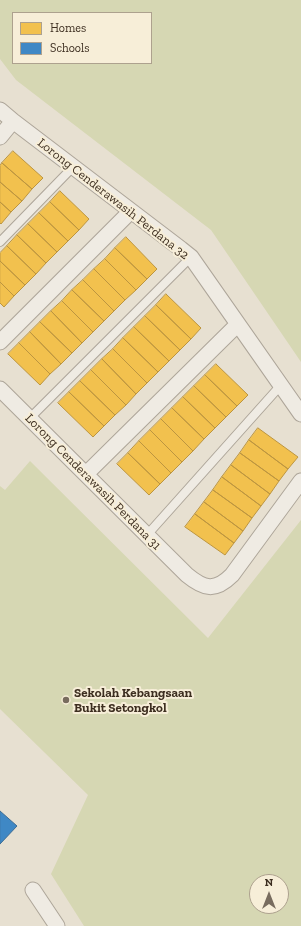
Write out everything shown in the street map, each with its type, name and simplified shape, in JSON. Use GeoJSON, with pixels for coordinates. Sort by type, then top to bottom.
{"type":"FeatureCollection","features":[{"type":"Feature","properties":{"kind":"street","name":"Lorong Cenderawasih Perdana 32"},"geometry":{"type":"LineString","coordinates":[[0,110],[191,258],[301,414]]}},
{"type":"Feature","properties":{"kind":"street"},"geometry":{"type":"LineString","coordinates":[[0,137],[13,121]]}},
{"type":"Feature","properties":{"kind":"street"},"geometry":{"type":"LineString","coordinates":[[0,342],[131,210]]}},
{"type":"Feature","properties":{"kind":"street"},"geometry":{"type":"LineString","coordinates":[[86,474],[238,324]]}},
{"type":"Feature","properties":{"kind":"street","name":"Lorong Cenderawasih Perdana 31"},"geometry":{"type":"LineString","coordinates":[[0,389],[187,574],[202,585],[211,587],[220,585],[226,581],[301,481]]}},
{"type":"Feature","properties":{"kind":"street"},"geometry":{"type":"LineString","coordinates":[[33,890],[57,926]]}},
{"type":"Feature","properties":{"kind":"lane"},"geometry":{"type":"LineString","coordinates":[[0,242],[73,167]]}},
{"type":"Feature","properties":{"kind":"lane"},"geometry":{"type":"LineString","coordinates":[[30,418],[191,258]]}},
{"type":"Feature","properties":{"kind":"lane"},"geometry":{"type":"LineString","coordinates":[[147,535],[281,385]]}},
{"type":"Feature","properties":{"kind":"green space"},"geometry":{"type":"Polygon","coordinates":[[[0,0],[301,0],[301,362],[211,230],[16,80],[0,59],[0,0]]]}},
{"type":"Feature","properties":{"kind":"green space"},"geometry":{"type":"Polygon","coordinates":[[[30,461],[208,638],[301,520],[301,926],[84,926],[51,874],[88,795],[0,709],[0,486],[5,490],[30,461]]]}},
{"type":"Feature","properties":{"kind":"building: Homes"},"geometry":{"type":"Polygon","coordinates":[[[13,151],[43,178],[32,189],[2,163],[13,151]]]}},
{"type":"Feature","properties":{"kind":"building: Homes"},"geometry":{"type":"Polygon","coordinates":[[[2,163],[32,189],[22,201],[0,182],[0,166],[2,163]]]}},
{"type":"Feature","properties":{"kind":"building: Homes"},"geometry":{"type":"Polygon","coordinates":[[[0,182],[22,201],[11,212],[0,202],[0,182]]]}},
{"type":"Feature","properties":{"kind":"building: Homes"},"geometry":{"type":"Polygon","coordinates":[[[60,191],[89,219],[79,230],[50,202],[60,191]]]}},
{"type":"Feature","properties":{"kind":"building: Homes"},"geometry":{"type":"Polygon","coordinates":[[[0,202],[11,212],[1,224],[0,223],[0,202]]]}},
{"type":"Feature","properties":{"kind":"building: Homes"},"geometry":{"type":"Polygon","coordinates":[[[50,202],[79,230],[68,241],[39,213],[50,202]]]}},
{"type":"Feature","properties":{"kind":"building: Homes"},"geometry":{"type":"Polygon","coordinates":[[[39,213],[68,241],[57,252],[28,224],[39,213]]]}},
{"type":"Feature","properties":{"kind":"building: Homes"},"geometry":{"type":"Polygon","coordinates":[[[28,224],[57,252],[46,263],[17,235],[28,224]]]}},
{"type":"Feature","properties":{"kind":"building: Homes"},"geometry":{"type":"Polygon","coordinates":[[[17,235],[46,263],[36,274],[7,246],[17,235]]]}},
{"type":"Feature","properties":{"kind":"building: Homes"},"geometry":{"type":"Polygon","coordinates":[[[126,237],[157,269],[147,279],[115,248],[126,237]]]}},
{"type":"Feature","properties":{"kind":"building: Homes"},"geometry":{"type":"Polygon","coordinates":[[[7,246],[36,274],[25,285],[0,261],[0,253],[7,246]]]}},
{"type":"Feature","properties":{"kind":"building: Homes"},"geometry":{"type":"Polygon","coordinates":[[[115,248],[147,279],[136,290],[105,259],[115,248]]]}},
{"type":"Feature","properties":{"kind":"building: Homes"},"geometry":{"type":"Polygon","coordinates":[[[105,259],[136,290],[125,300],[94,269],[105,259]]]}},
{"type":"Feature","properties":{"kind":"building: Homes"},"geometry":{"type":"Polygon","coordinates":[[[0,261],[25,285],[14,296],[0,282],[0,261]]]}},
{"type":"Feature","properties":{"kind":"building: Homes"},"geometry":{"type":"Polygon","coordinates":[[[94,269],[125,300],[114,311],[83,280],[94,269]]]}},
{"type":"Feature","properties":{"kind":"building: Homes"},"geometry":{"type":"Polygon","coordinates":[[[83,280],[114,311],[104,321],[72,290],[83,280]]]}},
{"type":"Feature","properties":{"kind":"building: Homes"},"geometry":{"type":"Polygon","coordinates":[[[0,282],[14,296],[4,307],[0,303],[0,282]]]}},
{"type":"Feature","properties":{"kind":"building: Homes"},"geometry":{"type":"Polygon","coordinates":[[[72,290],[104,321],[93,332],[62,301],[72,290]]]}},
{"type":"Feature","properties":{"kind":"building: Homes"},"geometry":{"type":"Polygon","coordinates":[[[166,294],[201,328],[191,339],[156,305],[166,294]]]}},
{"type":"Feature","properties":{"kind":"building: Homes"},"geometry":{"type":"Polygon","coordinates":[[[62,301],[93,332],[82,343],[51,311],[62,301]]]}},
{"type":"Feature","properties":{"kind":"building: Homes"},"geometry":{"type":"Polygon","coordinates":[[[156,305],[191,339],[180,350],[145,316],[156,305]]]}},
{"type":"Feature","properties":{"kind":"building: Homes"},"geometry":{"type":"Polygon","coordinates":[[[51,311],[82,343],[72,353],[40,322],[51,311]]]}},
{"type":"Feature","properties":{"kind":"building: Homes"},"geometry":{"type":"Polygon","coordinates":[[[145,316],[180,350],[169,361],[134,327],[145,316]]]}},
{"type":"Feature","properties":{"kind":"building: Homes"},"geometry":{"type":"Polygon","coordinates":[[[40,322],[72,353],[61,364],[30,332],[40,322]]]}},
{"type":"Feature","properties":{"kind":"building: Homes"},"geometry":{"type":"Polygon","coordinates":[[[134,327],[169,361],[158,372],[123,338],[134,327]]]}},
{"type":"Feature","properties":{"kind":"building: Homes"},"geometry":{"type":"Polygon","coordinates":[[[30,332],[61,364],[50,374],[19,343],[30,332]]]}},
{"type":"Feature","properties":{"kind":"building: Homes"},"geometry":{"type":"Polygon","coordinates":[[[123,338],[158,372],[147,383],[113,349],[123,338]]]}},
{"type":"Feature","properties":{"kind":"building: Homes"},"geometry":{"type":"Polygon","coordinates":[[[19,343],[50,374],[40,385],[8,354],[19,343]]]}},
{"type":"Feature","properties":{"kind":"building: Homes"},"geometry":{"type":"Polygon","coordinates":[[[113,349],[147,383],[136,394],[102,359],[113,349]]]}},
{"type":"Feature","properties":{"kind":"building: Homes"},"geometry":{"type":"Polygon","coordinates":[[[102,359],[136,394],[126,405],[91,370],[102,359]]]}},
{"type":"Feature","properties":{"kind":"building: Homes"},"geometry":{"type":"Polygon","coordinates":[[[216,364],[248,395],[237,406],[205,375],[216,364]]]}},
{"type":"Feature","properties":{"kind":"building: Homes"},"geometry":{"type":"Polygon","coordinates":[[[91,370],[126,405],[115,415],[80,381],[91,370]]]}},
{"type":"Feature","properties":{"kind":"building: Homes"},"geometry":{"type":"Polygon","coordinates":[[[205,375],[237,406],[226,417],[194,386],[205,375]]]}},
{"type":"Feature","properties":{"kind":"building: Homes"},"geometry":{"type":"Polygon","coordinates":[[[80,381],[115,415],[104,426],[69,392],[80,381]]]}},
{"type":"Feature","properties":{"kind":"building: Homes"},"geometry":{"type":"Polygon","coordinates":[[[194,386],[226,417],[215,428],[183,397],[194,386]]]}},
{"type":"Feature","properties":{"kind":"building: Homes"},"geometry":{"type":"Polygon","coordinates":[[[69,392],[104,426],[93,437],[58,403],[69,392]]]}},
{"type":"Feature","properties":{"kind":"building: Homes"},"geometry":{"type":"Polygon","coordinates":[[[183,397],[215,428],[204,439],[172,408],[183,397]]]}},
{"type":"Feature","properties":{"kind":"building: Homes"},"geometry":{"type":"Polygon","coordinates":[[[172,408],[204,439],[193,451],[161,419],[172,408]]]}},
{"type":"Feature","properties":{"kind":"building: Homes"},"geometry":{"type":"Polygon","coordinates":[[[161,419],[193,451],[182,462],[150,430],[161,419]]]}},
{"type":"Feature","properties":{"kind":"building: Homes"},"geometry":{"type":"Polygon","coordinates":[[[258,428],[298,457],[288,469],[249,440],[258,428]]]}},
{"type":"Feature","properties":{"kind":"building: Homes"},"geometry":{"type":"Polygon","coordinates":[[[150,430],[182,462],[171,473],[139,441],[150,430]]]}},
{"type":"Feature","properties":{"kind":"building: Homes"},"geometry":{"type":"Polygon","coordinates":[[[249,440],[288,469],[279,481],[240,453],[249,440]]]}},
{"type":"Feature","properties":{"kind":"building: Homes"},"geometry":{"type":"Polygon","coordinates":[[[139,441],[171,473],[160,484],[128,453],[139,441]]]}},
{"type":"Feature","properties":{"kind":"building: Homes"},"geometry":{"type":"Polygon","coordinates":[[[128,453],[160,484],[149,495],[117,464],[128,453]]]}},
{"type":"Feature","properties":{"kind":"building: Homes"},"geometry":{"type":"Polygon","coordinates":[[[240,453],[279,481],[270,494],[231,465],[240,453]]]}},
{"type":"Feature","properties":{"kind":"building: Homes"},"geometry":{"type":"Polygon","coordinates":[[[231,465],[270,494],[261,506],[222,477],[231,465]]]}},
{"type":"Feature","properties":{"kind":"building: Homes"},"geometry":{"type":"Polygon","coordinates":[[[222,477],[261,506],[252,518],[213,490],[222,477]]]}},
{"type":"Feature","properties":{"kind":"building: Homes"},"geometry":{"type":"Polygon","coordinates":[[[213,490],[252,518],[243,531],[204,502],[213,490]]]}},
{"type":"Feature","properties":{"kind":"building: Homes"},"geometry":{"type":"Polygon","coordinates":[[[204,502],[243,531],[234,543],[195,514],[204,502]]]}},
{"type":"Feature","properties":{"kind":"building: Homes"},"geometry":{"type":"Polygon","coordinates":[[[195,514],[234,543],[225,555],[185,527],[195,514]]]}},
{"type":"Feature","properties":{"kind":"building: Schools"},"geometry":{"type":"Polygon","coordinates":[[[0,811],[17,826],[0,844],[0,811]]]}},
{"type":"Feature","properties":{"kind":"place","name":"Sekolah Kebangsaan Bukit Setongkol"},"geometry":{"type":"Point","coordinates":[66,700]}}]}
